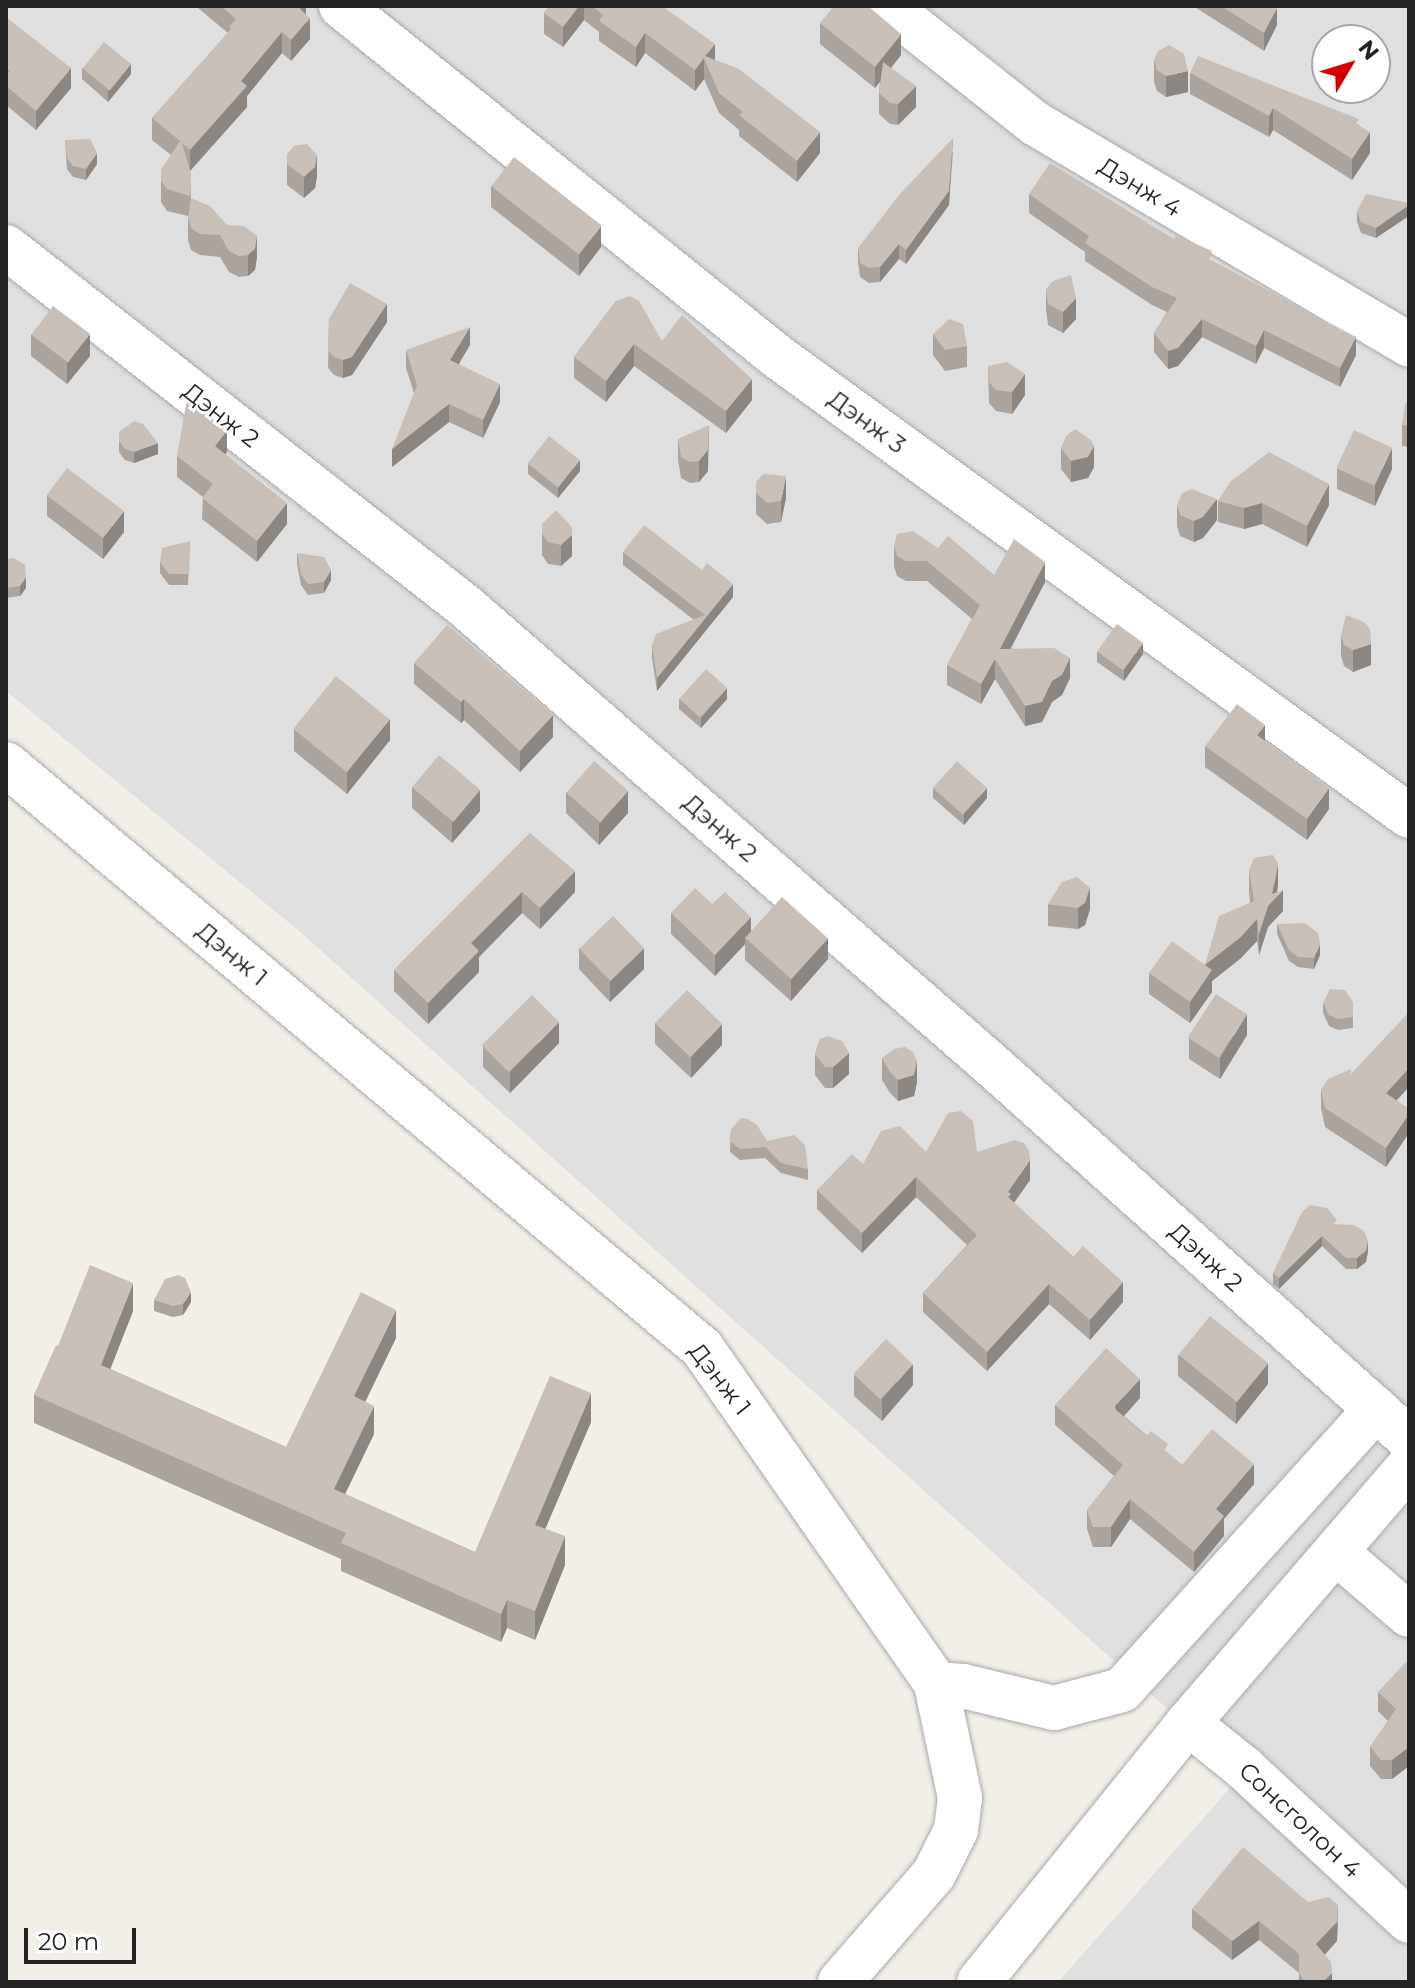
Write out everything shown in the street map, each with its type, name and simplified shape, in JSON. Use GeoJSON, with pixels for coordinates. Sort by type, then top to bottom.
{"type":"FeatureCollection","features":[{"type":"Feature","properties":{"kind":"street","name":"Дэнж 3"},"geometry":{"type":"LineString","coordinates":[[341,6],[778,357],[1409,816]]}},
{"type":"Feature","properties":{"kind":"street","name":"Дэнж 4"},"geometry":{"type":"LineString","coordinates":[[887,6],[1036,124],[1409,345]]}},
{"type":"Feature","properties":{"kind":"street","name":"Дэнж 2"},"geometry":{"type":"LineString","coordinates":[[6,247],[465,606],[994,1067],[1409,1439]]}},
{"type":"Feature","properties":{"kind":"street","name":"Дэнж 1"},"geometry":{"type":"LineString","coordinates":[[6,764],[702,1348],[936,1684]]}},
{"type":"Feature","properties":{"kind":"street"},"geometry":{"type":"LineString","coordinates":[[840,1982],[934,1874],[956,1830],[960,1798],[936,1684],[963,1686],[1054,1708],[1122,1690],[1376,1409]]}},
{"type":"Feature","properties":{"kind":"street"},"geometry":{"type":"LineString","coordinates":[[984,1980],[1188,1723],[1409,1466]]}},
{"type":"Feature","properties":{"kind":"street"},"geometry":{"type":"LineString","coordinates":[[1337,1553],[1409,1615]]}},
{"type":"Feature","properties":{"kind":"street","name":"Сонсголон 4"},"geometry":{"type":"LineString","coordinates":[[1188,1723],[1244,1768],[1409,1921]]}},
{"type":"Feature","properties":{"kind":"shaded area"},"geometry":{"type":"Polygon","coordinates":[[[6,6],[1409,6],[1409,1982],[1058,1982],[1239,1778],[1190,1729],[298,930],[6,691],[6,6]]]}},
{"type":"Feature","properties":{"kind":"building"},"geometry":{"type":"Polygon","coordinates":[[[221,6],[302,6],[300,9],[310,18],[291,40],[282,32],[241,81],[247,86],[190,150],[182,143],[191,174],[190,196],[167,189],[161,181],[161,170],[180,141],[152,118],[231,29],[229,27],[236,19],[221,6]]]}},
{"type":"Feature","properties":{"kind":"building"},"geometry":{"type":"Polygon","coordinates":[[[549,6],[579,6],[563,27],[544,13],[549,6]]]}},
{"type":"Feature","properties":{"kind":"building"},"geometry":{"type":"Polygon","coordinates":[[[592,6],[662,6],[715,44],[705,56],[739,69],[820,132],[797,161],[739,115],[743,112],[719,93],[704,58],[695,70],[645,33],[636,47],[599,21],[603,15],[592,6]]]}},
{"type":"Feature","properties":{"kind":"building"},"geometry":{"type":"Polygon","coordinates":[[[834,6],[868,6],[901,34],[875,67],[820,23],[834,6]]]}},
{"type":"Feature","properties":{"kind":"building"},"geometry":{"type":"Polygon","coordinates":[[[1221,6],[1275,6],[1277,8],[1264,33],[1221,6]]]}},
{"type":"Feature","properties":{"kind":"building"},"geometry":{"type":"Polygon","coordinates":[[[6,17],[71,68],[36,111],[6,86],[6,75],[10,71],[6,68],[6,17]]]}},
{"type":"Feature","properties":{"kind":"building"},"geometry":{"type":"Polygon","coordinates":[[[104,42],[131,64],[110,90],[83,68],[104,42]]]}},
{"type":"Feature","properties":{"kind":"building"},"geometry":{"type":"Polygon","coordinates":[[[1169,45],[1184,54],[1188,71],[1166,76],[1157,70],[1154,60],[1158,51],[1169,45]]]}},
{"type":"Feature","properties":{"kind":"building"},"geometry":{"type":"Polygon","coordinates":[[[1198,56],[1311,100],[1311,104],[1321,104],[1359,119],[1356,124],[1370,132],[1352,159],[1273,108],[1269,116],[1190,73],[1198,56]]]}},
{"type":"Feature","properties":{"kind":"building"},"geometry":{"type":"Polygon","coordinates":[[[883,62],[916,86],[898,104],[890,103],[879,93],[883,62]]]}},
{"type":"Feature","properties":{"kind":"building"},"geometry":{"type":"Polygon","coordinates":[[[953,138],[949,191],[906,250],[899,244],[880,267],[869,268],[860,263],[858,248],[900,194],[953,138]]]}},
{"type":"Feature","properties":{"kind":"building"},"geometry":{"type":"Polygon","coordinates":[[[90,139],[97,153],[86,169],[73,166],[67,158],[65,140],[90,139]]]}},
{"type":"Feature","properties":{"kind":"building"},"geometry":{"type":"Polygon","coordinates":[[[307,144],[317,155],[315,167],[304,177],[287,164],[287,154],[294,146],[307,144]]]}},
{"type":"Feature","properties":{"kind":"building"},"geometry":{"type":"Polygon","coordinates":[[[514,157],[601,225],[579,254],[491,186],[514,157]]]}},
{"type":"Feature","properties":{"kind":"building"},"geometry":{"type":"Polygon","coordinates":[[[1050,163],[1174,239],[1176,235],[1212,251],[1209,259],[1356,337],[1340,368],[1264,330],[1256,346],[1202,319],[1178,348],[1168,351],[1154,333],[1177,298],[1152,287],[1085,243],[1089,236],[1029,194],[1050,163]]]}},
{"type":"Feature","properties":{"kind":"building"},"geometry":{"type":"Polygon","coordinates":[[[1366,194],[1409,205],[1376,228],[1361,222],[1357,211],[1366,194]]]}},
{"type":"Feature","properties":{"kind":"building"},"geometry":{"type":"Polygon","coordinates":[[[191,198],[210,206],[227,225],[244,226],[257,236],[255,249],[248,255],[239,256],[229,251],[220,235],[200,234],[191,228],[188,218],[191,198]]]}},
{"type":"Feature","properties":{"kind":"building"},"geometry":{"type":"Polygon","coordinates":[[[1071,275],[1076,298],[1063,312],[1048,304],[1046,289],[1053,281],[1071,275]]]}},
{"type":"Feature","properties":{"kind":"building"},"geometry":{"type":"Polygon","coordinates":[[[350,283],[387,304],[352,357],[343,360],[334,357],[328,350],[329,319],[350,283]]]}},
{"type":"Feature","properties":{"kind":"building"},"geometry":{"type":"Polygon","coordinates":[[[630,296],[639,301],[662,341],[682,315],[752,379],[726,411],[634,344],[606,381],[574,357],[616,301],[630,296]]]}},
{"type":"Feature","properties":{"kind":"building"},"geometry":{"type":"Polygon","coordinates":[[[53,306],[90,334],[68,362],[31,335],[53,306]]]}},
{"type":"Feature","properties":{"kind":"building"},"geometry":{"type":"Polygon","coordinates":[[[949,319],[963,324],[967,346],[945,350],[933,334],[949,319]]]}},
{"type":"Feature","properties":{"kind":"building"},"geometry":{"type":"Polygon","coordinates":[[[470,327],[450,360],[500,384],[483,420],[449,404],[392,449],[417,385],[406,350],[470,327]]]}},
{"type":"Feature","properties":{"kind":"building"},"geometry":{"type":"Polygon","coordinates":[[[1007,362],[1025,374],[1012,392],[996,390],[989,382],[988,366],[1007,362]]]}},
{"type":"Feature","properties":{"kind":"building"},"geometry":{"type":"Polygon","coordinates":[[[187,399],[227,430],[215,446],[287,503],[257,541],[202,498],[213,484],[177,456],[187,399]]]}},
{"type":"Feature","properties":{"kind":"building"},"geometry":{"type":"Polygon","coordinates":[[[1409,400],[1409,426],[1402,425],[1405,404],[1409,400]]]}},
{"type":"Feature","properties":{"kind":"building"},"geometry":{"type":"Polygon","coordinates":[[[134,421],[143,424],[158,443],[134,452],[125,449],[119,441],[119,432],[134,421]]]}},
{"type":"Feature","properties":{"kind":"building"},"geometry":{"type":"Polygon","coordinates":[[[709,425],[708,450],[699,461],[690,462],[681,457],[678,439],[709,425]]]}},
{"type":"Feature","properties":{"kind":"building"},"geometry":{"type":"Polygon","coordinates":[[[1075,429],[1091,440],[1094,446],[1088,457],[1071,461],[1061,448],[1066,436],[1075,429]]]}},
{"type":"Feature","properties":{"kind":"building"},"geometry":{"type":"Polygon","coordinates":[[[1354,430],[1392,448],[1374,486],[1336,468],[1354,430]]]}},
{"type":"Feature","properties":{"kind":"building"},"geometry":{"type":"Polygon","coordinates":[[[549,436],[580,460],[558,488],[527,464],[549,436]]]}},
{"type":"Feature","properties":{"kind":"building"},"geometry":{"type":"Polygon","coordinates":[[[1269,452],[1329,484],[1307,526],[1262,503],[1244,508],[1218,501],[1230,482],[1269,452]]]}},
{"type":"Feature","properties":{"kind":"building"},"geometry":{"type":"Polygon","coordinates":[[[67,468],[124,511],[103,538],[47,495],[67,468]]]}},
{"type":"Feature","properties":{"kind":"building"},"geometry":{"type":"Polygon","coordinates":[[[763,474],[786,476],[781,501],[767,503],[756,493],[756,482],[763,474]]]}},
{"type":"Feature","properties":{"kind":"building"},"geometry":{"type":"Polygon","coordinates":[[[1192,489],[1217,499],[1203,517],[1194,521],[1180,515],[1177,505],[1182,493],[1192,489]]]}},
{"type":"Feature","properties":{"kind":"building"},"geometry":{"type":"Polygon","coordinates":[[[556,510],[572,527],[572,535],[561,545],[548,542],[542,534],[542,524],[556,510]]]}},
{"type":"Feature","properties":{"kind":"building"},"geometry":{"type":"Polygon","coordinates":[[[644,525],[702,570],[707,563],[733,584],[657,678],[652,645],[656,634],[705,615],[623,552],[644,525]]]}},
{"type":"Feature","properties":{"kind":"building"},"geometry":{"type":"Polygon","coordinates":[[[913,531],[938,548],[948,536],[994,575],[1014,539],[1045,562],[1000,649],[1054,648],[1070,658],[1062,675],[1052,681],[1042,702],[1025,706],[995,659],[981,684],[947,665],[980,605],[927,561],[906,561],[897,556],[894,546],[897,534],[913,531]]]}},
{"type":"Feature","properties":{"kind":"building"},"geometry":{"type":"Polygon","coordinates":[[[190,541],[188,574],[169,574],[160,562],[162,548],[190,541]]]}},
{"type":"Feature","properties":{"kind":"building"},"geometry":{"type":"Polygon","coordinates":[[[297,553],[324,557],[331,570],[324,582],[308,584],[301,574],[297,553]]]}},
{"type":"Feature","properties":{"kind":"building"},"geometry":{"type":"Polygon","coordinates":[[[14,558],[25,565],[26,577],[20,586],[6,588],[6,559],[14,558]]]}},
{"type":"Feature","properties":{"kind":"building"},"geometry":{"type":"Polygon","coordinates":[[[1346,615],[1364,622],[1370,629],[1371,644],[1353,650],[1344,645],[1341,635],[1346,615]]]}},
{"type":"Feature","properties":{"kind":"building"},"geometry":{"type":"Polygon","coordinates":[[[1117,624],[1143,643],[1123,670],[1097,652],[1117,624]]]}},
{"type":"Feature","properties":{"kind":"building"},"geometry":{"type":"Polygon","coordinates":[[[447,625],[553,715],[520,751],[464,699],[461,702],[414,663],[447,625]]]}},
{"type":"Feature","properties":{"kind":"building"},"geometry":{"type":"Polygon","coordinates":[[[706,669],[727,688],[700,717],[679,699],[706,669]]]}},
{"type":"Feature","properties":{"kind":"building"},"geometry":{"type":"Polygon","coordinates":[[[336,676],[390,719],[347,772],[293,729],[336,676]]]}},
{"type":"Feature","properties":{"kind":"building"},"geometry":{"type":"Polygon","coordinates":[[[1237,704],[1265,725],[1257,735],[1329,788],[1307,819],[1205,746],[1237,704]]]}},
{"type":"Feature","properties":{"kind":"building"},"geometry":{"type":"Polygon","coordinates":[[[439,755],[480,790],[453,822],[412,787],[439,755]]]}},
{"type":"Feature","properties":{"kind":"building"},"geometry":{"type":"Polygon","coordinates":[[[594,761],[628,791],[600,822],[566,793],[594,761]]]}},
{"type":"Feature","properties":{"kind":"building"},"geometry":{"type":"Polygon","coordinates":[[[957,761],[987,788],[963,815],[933,788],[957,761]]]}},
{"type":"Feature","properties":{"kind":"building"},"geometry":{"type":"Polygon","coordinates":[[[530,833],[575,871],[540,908],[522,892],[471,943],[479,951],[428,1003],[394,970],[530,833]]]}},
{"type":"Feature","properties":{"kind":"building"},"geometry":{"type":"Polygon","coordinates":[[[1273,855],[1278,864],[1272,894],[1283,890],[1268,906],[1259,934],[1257,919],[1241,937],[1205,965],[1219,916],[1254,901],[1249,870],[1254,858],[1273,855]]]}},
{"type":"Feature","properties":{"kind":"building"},"geometry":{"type":"Polygon","coordinates":[[[1077,877],[1090,888],[1085,903],[1078,908],[1048,904],[1062,882],[1077,877]]]}},
{"type":"Feature","properties":{"kind":"building"},"geometry":{"type":"Polygon","coordinates":[[[695,888],[712,904],[725,892],[751,917],[715,955],[671,913],[695,888]]]}},
{"type":"Feature","properties":{"kind":"building"},"geometry":{"type":"Polygon","coordinates":[[[782,897],[828,938],[791,979],[745,938],[782,897]]]}},
{"type":"Feature","properties":{"kind":"building"},"geometry":{"type":"Polygon","coordinates":[[[613,916],[644,948],[610,981],[579,949],[613,916]]]}},
{"type":"Feature","properties":{"kind":"building"},"geometry":{"type":"Polygon","coordinates":[[[1305,923],[1318,933],[1320,944],[1314,958],[1298,957],[1289,950],[1277,924],[1305,923]]]}},
{"type":"Feature","properties":{"kind":"building"},"geometry":{"type":"Polygon","coordinates":[[[1172,941],[1212,970],[1190,1002],[1149,973],[1172,941]]]}},
{"type":"Feature","properties":{"kind":"building"},"geometry":{"type":"Polygon","coordinates":[[[1330,989],[1345,990],[1353,1002],[1353,1017],[1338,1019],[1329,1015],[1323,1003],[1330,989]]]}},
{"type":"Feature","properties":{"kind":"building"},"geometry":{"type":"Polygon","coordinates":[[[687,990],[722,1024],[690,1057],[655,1023],[687,990]]]}},
{"type":"Feature","properties":{"kind":"building"},"geometry":{"type":"Polygon","coordinates":[[[1216,994],[1247,1014],[1219,1058],[1188,1038],[1216,994]]]}},
{"type":"Feature","properties":{"kind":"building"},"geometry":{"type":"Polygon","coordinates":[[[532,995],[559,1022],[509,1072],[482,1045],[532,995]]]}},
{"type":"Feature","properties":{"kind":"building"},"geometry":{"type":"Polygon","coordinates":[[[1409,1012],[1409,1068],[1386,1093],[1409,1109],[1409,1114],[1386,1148],[1325,1108],[1321,1090],[1328,1079],[1351,1069],[1351,1074],[1409,1012]]]}},
{"type":"Feature","properties":{"kind":"building"},"geometry":{"type":"Polygon","coordinates":[[[828,1036],[842,1041],[849,1053],[833,1067],[825,1067],[815,1054],[820,1039],[828,1036]]]}},
{"type":"Feature","properties":{"kind":"building"},"geometry":{"type":"Polygon","coordinates":[[[905,1047],[913,1052],[917,1061],[914,1075],[898,1080],[882,1058],[894,1049],[905,1047]]]}},
{"type":"Feature","properties":{"kind":"building"},"geometry":{"type":"Polygon","coordinates":[[[961,1111],[973,1121],[977,1152],[1015,1140],[1024,1143],[1029,1151],[1030,1160],[1008,1192],[1011,1194],[1008,1197],[1073,1257],[1083,1246],[1123,1282],[1090,1320],[1049,1284],[987,1352],[923,1293],[977,1235],[916,1177],[862,1233],[817,1190],[852,1154],[863,1164],[881,1131],[900,1126],[926,1152],[948,1113],[961,1111]]]}},
{"type":"Feature","properties":{"kind":"building"},"geometry":{"type":"Polygon","coordinates":[[[741,1118],[757,1125],[767,1141],[794,1135],[805,1145],[808,1169],[781,1163],[765,1147],[740,1149],[730,1141],[731,1129],[741,1118]]]}},
{"type":"Feature","properties":{"kind":"building"},"geometry":{"type":"Polygon","coordinates":[[[1310,1205],[1327,1208],[1337,1220],[1333,1224],[1354,1225],[1364,1231],[1368,1241],[1366,1251],[1357,1258],[1346,1258],[1322,1236],[1279,1278],[1273,1273],[1302,1212],[1310,1205]]]}},
{"type":"Feature","properties":{"kind":"building"},"geometry":{"type":"Polygon","coordinates":[[[90,1265],[133,1283],[101,1365],[286,1447],[361,1292],[396,1310],[354,1396],[374,1406],[334,1489],[475,1552],[550,1376],[591,1393],[535,1525],[565,1536],[535,1611],[507,1600],[501,1614],[341,1543],[346,1533],[34,1395],[58,1346],[90,1265]]]}},
{"type":"Feature","properties":{"kind":"building"},"geometry":{"type":"Polygon","coordinates":[[[178,1275],[185,1278],[191,1292],[183,1304],[173,1306],[154,1300],[165,1279],[178,1275]]]}},
{"type":"Feature","properties":{"kind":"building"},"geometry":{"type":"Polygon","coordinates":[[[1210,1316],[1268,1363],[1237,1402],[1179,1355],[1210,1316]]]}},
{"type":"Feature","properties":{"kind":"building"},"geometry":{"type":"Polygon","coordinates":[[[886,1339],[913,1364],[880,1399],[853,1374],[886,1339]]]}},
{"type":"Feature","properties":{"kind":"building"},"geometry":{"type":"Polygon","coordinates":[[[1106,1348],[1140,1379],[1115,1406],[1116,1410],[1147,1436],[1151,1431],[1168,1444],[1164,1450],[1182,1465],[1212,1429],[1254,1464],[1216,1509],[1224,1516],[1194,1552],[1130,1499],[1111,1527],[1093,1527],[1087,1510],[1123,1465],[1055,1405],[1106,1348]]]}},
{"type":"Feature","properties":{"kind":"building"},"geometry":{"type":"Polygon","coordinates":[[[1406,1662],[1409,1664],[1409,1747],[1392,1760],[1381,1760],[1370,1747],[1396,1709],[1378,1692],[1406,1662]]]}},
{"type":"Feature","properties":{"kind":"building"},"geometry":{"type":"Polygon","coordinates":[[[1243,1847],[1308,1902],[1329,1897],[1338,1905],[1337,1922],[1316,1944],[1331,1962],[1332,1973],[1323,1982],[1304,1982],[1299,1972],[1299,1954],[1259,1921],[1232,1941],[1192,1909],[1243,1847]]]}}]}
